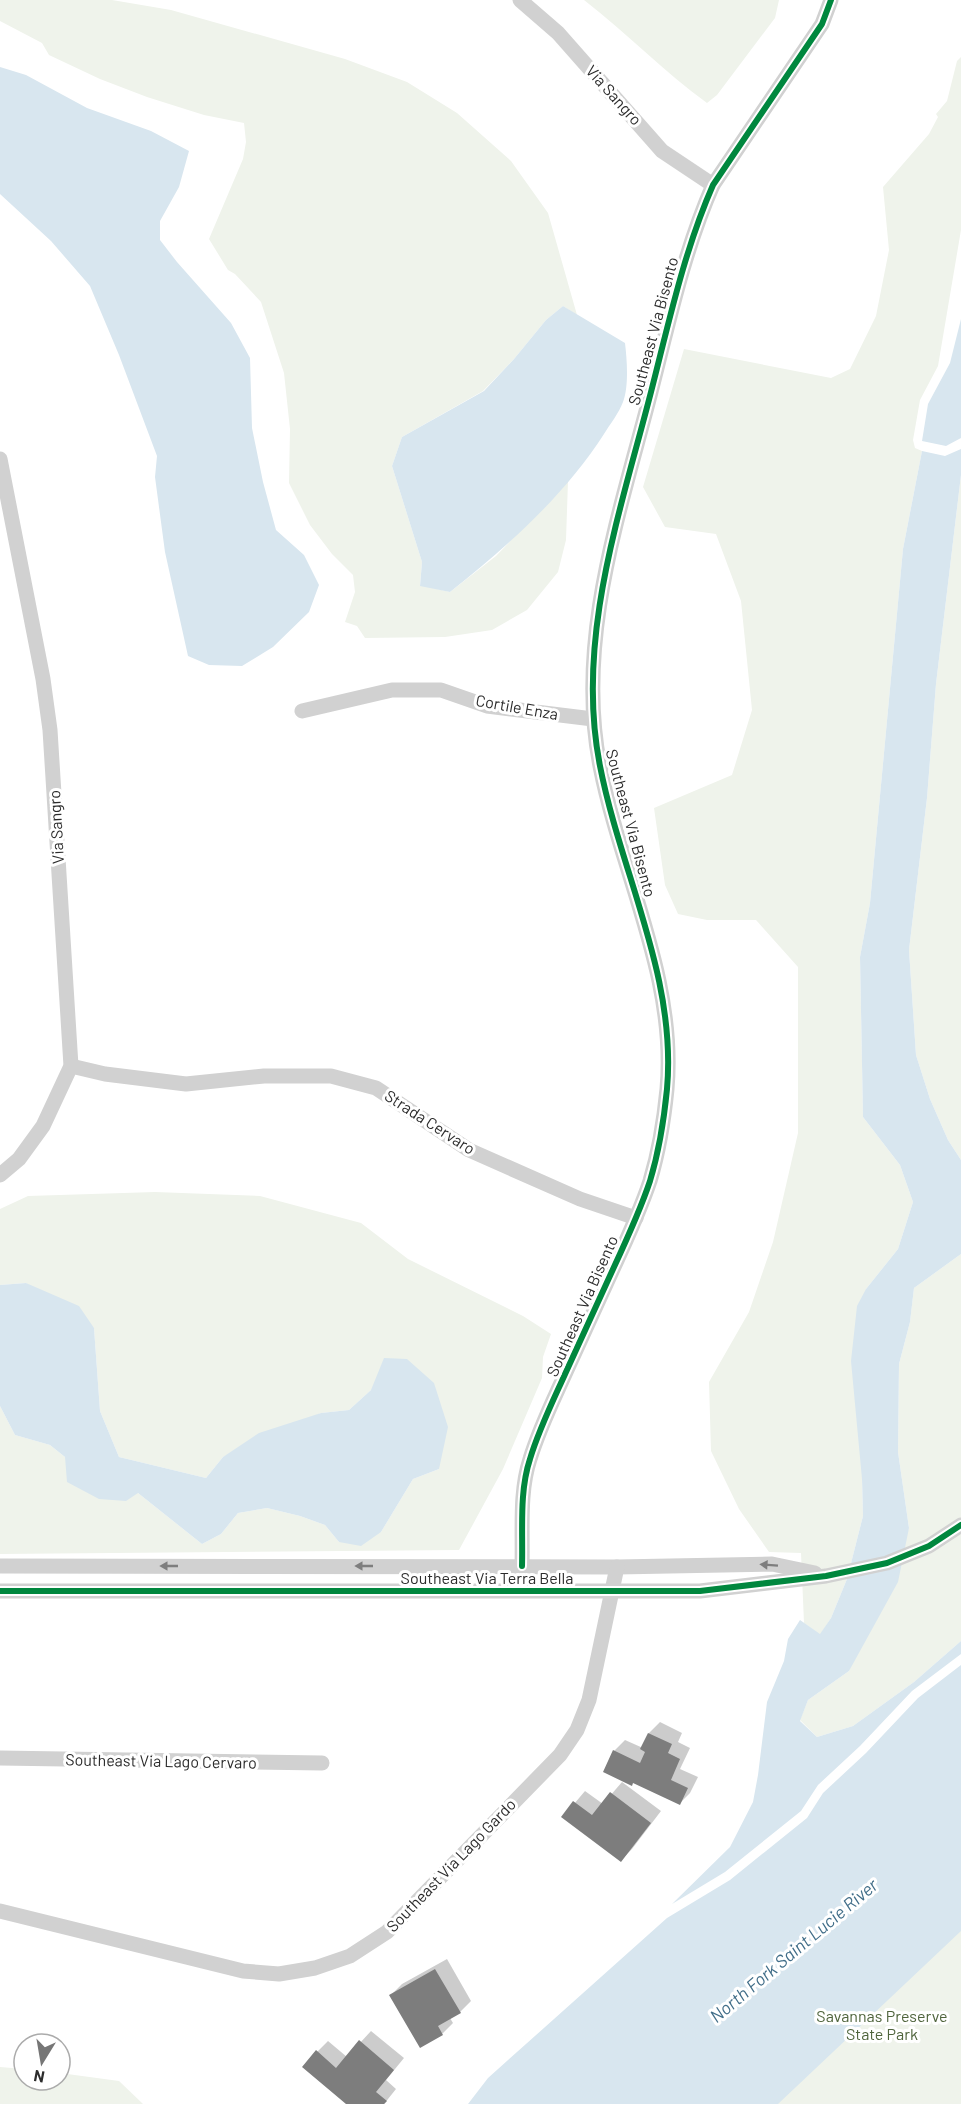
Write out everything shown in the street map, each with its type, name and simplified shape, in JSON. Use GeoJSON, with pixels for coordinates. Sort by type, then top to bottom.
{"type":"FeatureCollection","features":[{"type":"Feature","properties":{"kind":"street","name":"Via Sangro"},"geometry":{"type":"LineString","coordinates":[[520,0],[558,33],[662,151],[712,185]]}},
{"type":"Feature","properties":{"kind":"street","name":"Southeast Via Bisento"},"geometry":{"type":"LineString","coordinates":[[522,1566],[524,1499],[529,1462],[543,1423],[636,1218],[650,1180],[661,1133],[667,1084],[666,1028],[658,969],[600,768],[593,719],[595,639],[606,570],[686,256],[712,185],[822,24],[831,0]]}},
{"type":"Feature","properties":{"kind":"street","name":"Via Sangro"},"geometry":{"type":"LineString","coordinates":[[0,459],[43,679],[50,730],[71,1066],[43,1126],[19,1160],[0,1176]]}},
{"type":"Feature","properties":{"kind":"street","name":"Cortile Enza"},"geometry":{"type":"LineString","coordinates":[[302,711],[392,690],[441,690],[487,706],[593,719]]}},
{"type":"Feature","properties":{"kind":"street","name":"Strada Cervaro"},"geometry":{"type":"LineString","coordinates":[[71,1066],[105,1074],[186,1084],[264,1076],[331,1076],[376,1088],[469,1150],[580,1199],[636,1218]]}},
{"type":"Feature","properties":{"kind":"street","name":"Southeast Via Terra Bella"},"geometry":{"type":"LineString","coordinates":[[0,1591],[700,1591],[826,1576],[887,1563],[929,1546],[961,1525]]}},
{"type":"Feature","properties":{"kind":"street","name":"Southeast Via Terra Bella"},"geometry":{"type":"LineString","coordinates":[[0,1566],[617,1567],[772,1564],[826,1576]]}},
{"type":"Feature","properties":{"kind":"street","name":"Southeast Via Lago Gardo"},"geometry":{"type":"LineString","coordinates":[[0,1911],[243,1971],[279,1974],[315,1968],[350,1956],[387,1932],[560,1755],[577,1730],[589,1700],[617,1567]]}},
{"type":"Feature","properties":{"kind":"street","name":"Southeast Via Lago Cervaro"},"geometry":{"type":"LineString","coordinates":[[0,1758],[322,1763]]}},
{"type":"Feature","properties":{"kind":"green space"},"geometry":{"type":"Polygon","coordinates":[[[0,0],[112,0],[171,10],[345,59],[407,82],[457,113],[511,161],[548,213],[577,315],[563,306],[546,320],[514,359],[483,391],[402,437],[392,466],[422,562],[420,585],[450,592],[496,556],[568,481],[566,540],[558,572],[527,610],[492,630],[445,637],[365,638],[357,626],[345,622],[355,592],[353,575],[332,554],[310,525],[289,483],[290,429],[284,373],[261,302],[235,274],[228,270],[209,239],[243,159],[246,142],[244,123],[204,115],[147,97],[100,79],[49,55],[42,43],[0,21],[0,0]]]}},
{"type":"Feature","properties":{"kind":"green space"},"geometry":{"type":"Polygon","coordinates":[[[584,0],[779,0],[775,18],[717,95],[707,103],[584,0]]]}},
{"type":"Feature","properties":{"kind":"green space"},"geometry":{"type":"Polygon","coordinates":[[[961,57],[961,230],[938,366],[920,400],[913,440],[915,448],[922,451],[903,549],[870,903],[860,957],[863,1117],[900,1165],[913,1202],[898,1249],[866,1289],[863,1516],[847,1579],[831,1618],[820,1635],[804,1623],[801,1553],[769,1552],[739,1509],[711,1451],[709,1382],[749,1312],[773,1242],[798,1133],[798,967],[756,920],[707,920],[678,914],[665,885],[654,808],[732,775],[752,710],[741,601],[716,534],[665,527],[643,487],[684,349],[831,378],[850,369],[876,316],[889,250],[883,187],[929,134],[938,117],[936,114],[947,101],[957,61],[961,57]]]}},
{"type":"Feature","properties":{"kind":"green space"},"geometry":{"type":"Polygon","coordinates":[[[961,475],[961,1160],[948,1140],[930,1099],[916,1055],[909,950],[927,798],[936,684],[961,475]]]}},
{"type":"Feature","properties":{"kind":"green space"},"geometry":{"type":"Polygon","coordinates":[[[155,1192],[260,1196],[361,1223],[408,1259],[523,1316],[551,1334],[543,1357],[542,1378],[503,1469],[459,1550],[0,1554],[0,1406],[15,1435],[50,1445],[65,1457],[138,1493],[202,1544],[221,1534],[238,1513],[267,1508],[325,1525],[339,1542],[381,1532],[413,1479],[439,1469],[371,1390],[349,1410],[321,1413],[223,1457],[206,1478],[119,1457],[100,1411],[94,1328],[26,1283],[0,1285],[0,1209],[28,1196],[155,1192]]]}},
{"type":"Feature","properties":{"kind":"green space"},"geometry":{"type":"Polygon","coordinates":[[[961,1254],[961,1641],[914,1682],[853,1726],[817,1737],[800,1720],[808,1700],[849,1671],[909,1528],[898,1452],[899,1364],[910,1322],[914,1288],[961,1254]]]}},
{"type":"Feature","properties":{"kind":"green space","name":"Savannas Preserve State Park"},"geometry":{"type":"Polygon","coordinates":[[[961,1839],[961,2104],[683,2104],[961,1839]]]}},
{"type":"Feature","properties":{"kind":"green space"},"geometry":{"type":"Polygon","coordinates":[[[0,2067],[12,2068],[12,2092],[72,2092],[72,2075],[119,2081],[143,2104],[0,2104],[0,2067]]]}},
{"type":"Feature","properties":{"kind":"water"},"geometry":{"type":"Polygon","coordinates":[[[0,67],[26,75],[87,108],[151,131],[189,151],[179,187],[160,221],[160,240],[231,323],[250,358],[252,428],[276,530],[304,555],[319,585],[309,612],[273,647],[242,666],[209,665],[188,656],[165,552],[155,477],[157,456],[119,355],[90,286],[51,241],[0,194],[0,67]]]}},
{"type":"Feature","properties":{"kind":"water"},"geometry":{"type":"Polygon","coordinates":[[[563,306],[625,343],[627,381],[625,396],[619,410],[588,457],[553,499],[493,557],[450,592],[420,586],[422,562],[392,466],[402,437],[484,391],[546,320],[563,306]]]}},
{"type":"Feature","properties":{"kind":"water"},"geometry":{"type":"Polygon","coordinates":[[[961,319],[961,438],[946,446],[922,441],[928,404],[950,363],[961,319]]]}},
{"type":"Feature","properties":{"kind":"water"},"geometry":{"type":"Polygon","coordinates":[[[961,449],[961,475],[936,684],[927,798],[909,950],[916,1055],[930,1099],[948,1140],[961,1160],[961,1254],[914,1288],[910,1322],[899,1364],[898,1452],[909,1528],[898,1582],[849,1671],[808,1700],[800,1721],[817,1737],[853,1726],[914,1682],[961,1641],[961,1654],[912,1691],[860,1746],[818,1785],[801,1811],[725,1872],[672,1904],[730,1847],[753,1802],[767,1702],[784,1661],[788,1639],[800,1620],[820,1634],[831,1618],[847,1579],[863,1516],[862,1479],[851,1361],[857,1306],[866,1289],[898,1249],[913,1202],[900,1165],[863,1117],[860,957],[870,903],[903,549],[922,451],[945,456],[961,449]]]}},
{"type":"Feature","properties":{"kind":"water"},"geometry":{"type":"Polygon","coordinates":[[[26,1283],[79,1306],[94,1328],[100,1411],[119,1457],[206,1478],[223,1457],[259,1433],[321,1413],[349,1410],[371,1390],[384,1358],[407,1359],[434,1383],[448,1427],[439,1469],[413,1479],[381,1532],[361,1546],[339,1542],[325,1525],[267,1508],[238,1513],[221,1534],[202,1544],[138,1493],[126,1501],[99,1499],[67,1482],[65,1457],[50,1445],[15,1435],[0,1406],[0,1285],[26,1283]]]}},
{"type":"Feature","properties":{"kind":"water","name":"North Fork Saint Lucie River"},"geometry":{"type":"Polygon","coordinates":[[[961,1665],[961,1931],[778,2104],[468,2104],[488,2078],[667,1918],[730,1880],[807,1818],[823,1793],[866,1753],[918,1698],[961,1665]]]}},
{"type":"Feature","properties":{"kind":"building"},"geometry":{"type":"Polygon","coordinates":[[[648,1733],[672,1744],[668,1753],[680,1759],[671,1780],[688,1788],[680,1805],[603,1772],[613,1750],[640,1763],[645,1752],[640,1749],[648,1733]]]}},
{"type":"Feature","properties":{"kind":"building"},"geometry":{"type":"Polygon","coordinates":[[[610,1792],[651,1823],[621,1862],[561,1817],[573,1801],[592,1815],[610,1792]]]}},
{"type":"Feature","properties":{"kind":"building"},"geometry":{"type":"Polygon","coordinates":[[[435,1969],[461,2013],[438,2026],[443,2035],[420,2048],[389,1995],[435,1969]]]}},
{"type":"Feature","properties":{"kind":"building"},"geometry":{"type":"Polygon","coordinates":[[[359,2040],[394,2070],[376,2092],[387,2101],[384,2104],[346,2104],[302,2067],[316,2050],[336,2068],[359,2040]]]}},
{"type":"Feature","properties":{"kind":"cycle path"},"geometry":{"type":"LineString","coordinates":[[522,1566],[523,1498],[530,1459],[546,1415],[646,1192],[659,1147],[667,1089],[668,1047],[664,1006],[656,966],[609,806],[600,766],[594,719],[593,671],[604,577],[678,287],[703,210],[713,185],[822,24],[831,0]]}},
{"type":"Feature","properties":{"kind":"cycle path"},"geometry":{"type":"LineString","coordinates":[[0,1591],[700,1591],[826,1576],[887,1563],[929,1546],[961,1525]]}}]}
